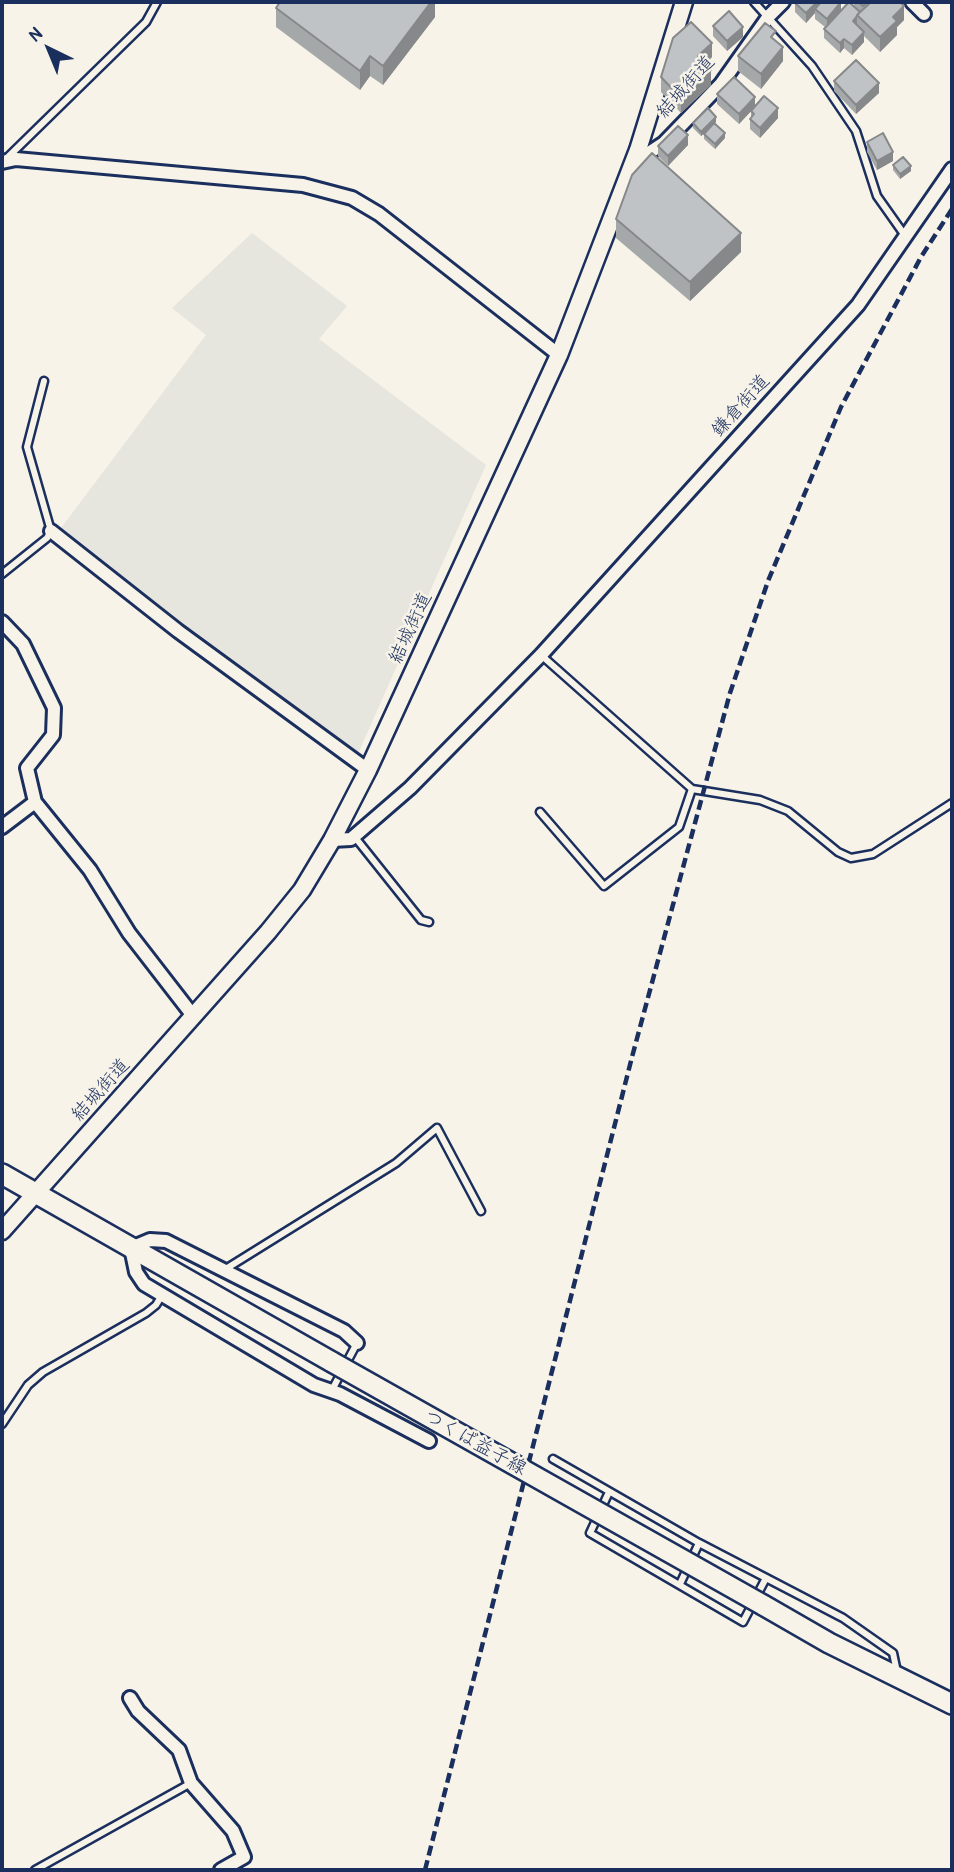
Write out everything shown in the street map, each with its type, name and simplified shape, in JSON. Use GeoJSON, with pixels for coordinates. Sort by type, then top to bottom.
{"type":"FeatureCollection","features":[{"type":"Feature","properties":{"kind":"main road","name":"つくば益子線"},"geometry":{"type":"LineString","coordinates":[[2,1174],[763,1605],[952,1704]]}},
{"type":"Feature","properties":{"kind":"street"},"geometry":{"type":"LineString","coordinates":[[632,164],[684,2]]}},
{"type":"Feature","properties":{"kind":"street","name":"結城街道"},"geometry":{"type":"LineString","coordinates":[[2,1231],[194,1017],[302,890],[332,840],[368,770],[559,355],[632,164],[664,143],[721,84],[769,16],[783,2]]}},
{"type":"Feature","properties":{"kind":"street"},"geometry":{"type":"LineString","coordinates":[[912,2],[924,14]]}},
{"type":"Feature","properties":{"kind":"street"},"geometry":{"type":"LineString","coordinates":[[2,162],[16,159],[303,185],[352,198],[379,214],[559,355]]}},
{"type":"Feature","properties":{"kind":"street","name":"鎌倉街道"},"geometry":{"type":"LineString","coordinates":[[354,836],[410,788],[541,654],[858,305],[952,169]]}},
{"type":"Feature","properties":{"kind":"street"},"geometry":{"type":"LineString","coordinates":[[51,531],[178,631],[368,770]]}},
{"type":"Feature","properties":{"kind":"street"},"geometry":{"type":"LineString","coordinates":[[2,622],[23,644],[54,708],[52,735],[27,768],[35,802],[90,870],[129,933],[194,1017]]}},
{"type":"Feature","properties":{"kind":"street"},"geometry":{"type":"LineString","coordinates":[[2,827],[35,802]]}},
{"type":"Feature","properties":{"kind":"street"},"geometry":{"type":"LineString","coordinates":[[332,840],[354,836]]}},
{"type":"Feature","properties":{"kind":"street"},"geometry":{"type":"LineString","coordinates":[[358,1343],[344,1331],[166,1241],[150,1240],[131,1248],[138,1278],[162,1295],[314,1385],[332,1391],[429,1441]]}},
{"type":"Feature","properties":{"kind":"street"},"geometry":{"type":"LineString","coordinates":[[130,1698],[138,1712],[179,1750],[191,1783],[233,1831],[244,1857],[221,1870]]}},
{"type":"Feature","properties":{"kind":"lane"},"geometry":{"type":"LineString","coordinates":[[2,162],[146,22],[157,2]]}},
{"type":"Feature","properties":{"kind":"lane"},"geometry":{"type":"LineString","coordinates":[[754,2],[812,66],[856,131],[877,196],[906,237]]}},
{"type":"Feature","properties":{"kind":"lane"},"geometry":{"type":"LineString","coordinates":[[2,574],[47,538],[51,531],[27,447],[44,381]]}},
{"type":"Feature","properties":{"kind":"lane"},"geometry":{"type":"LineString","coordinates":[[541,654],[692,789],[760,800],[788,811],[838,852],[851,858],[873,854],[952,803]]}},
{"type":"Feature","properties":{"kind":"lane"},"geometry":{"type":"LineString","coordinates":[[540,812],[604,886],[679,827],[692,789]]}},
{"type":"Feature","properties":{"kind":"lane"},"geometry":{"type":"LineString","coordinates":[[354,836],[421,920],[429,922]]}},
{"type":"Feature","properties":{"kind":"lane"},"geometry":{"type":"LineString","coordinates":[[224,1270],[396,1163],[437,1128],[481,1210]]}},
{"type":"Feature","properties":{"kind":"lane"},"geometry":{"type":"LineString","coordinates":[[2,1424],[28,1385],[43,1372],[146,1312],[156,1305],[162,1295]]}},
{"type":"Feature","properties":{"kind":"lane"},"geometry":{"type":"LineString","coordinates":[[332,1391],[358,1343]]}},
{"type":"Feature","properties":{"kind":"lane"},"geometry":{"type":"LineString","coordinates":[[553,1459],[882,1643],[893,1653],[897,1677]]}},
{"type":"Feature","properties":{"kind":"lane"},"geometry":{"type":"LineString","coordinates":[[609,1492],[590,1533],[743,1622],[766,1578]]}},
{"type":"Feature","properties":{"kind":"lane"},"geometry":{"type":"LineString","coordinates":[[680,1584],[699,1543]]}},
{"type":"Feature","properties":{"kind":"lane"},"geometry":{"type":"LineString","coordinates":[[35,1870],[191,1783]]}},
{"type":"Feature","properties":{"kind":"shaded area"},"geometry":{"type":"Polygon","coordinates":[[[252,233],[347,306],[319,339],[486,465],[357,756],[58,532],[206,335],[172,308],[252,233]]]}},
{"type":"Feature","properties":{"kind":"building"},"geometry":{"type":"Polygon","coordinates":[[[280,2],[431,2],[383,66],[370,56],[360,71],[276,8],[280,2]]]}},
{"type":"Feature","properties":{"kind":"building"},"geometry":{"type":"Polygon","coordinates":[[[796,2],[817,2],[806,13],[796,2]]]}},
{"type":"Feature","properties":{"kind":"building"},"geometry":{"type":"Polygon","coordinates":[[[821,2],[841,2],[827,19],[815,9],[821,2]]]}},
{"type":"Feature","properties":{"kind":"building"},"geometry":{"type":"Polygon","coordinates":[[[849,2],[860,12],[853,21],[864,32],[852,45],[844,39],[840,43],[824,29],[849,2]]]}},
{"type":"Feature","properties":{"kind":"building"},"geometry":{"type":"Polygon","coordinates":[[[871,2],[900,2],[904,6],[893,17],[897,21],[880,37],[857,15],[871,2]]]}},
{"type":"Feature","properties":{"kind":"building"},"geometry":{"type":"Polygon","coordinates":[[[729,11],[743,27],[727,41],[713,26],[729,11]]]}},
{"type":"Feature","properties":{"kind":"building"},"geometry":{"type":"Polygon","coordinates":[[[691,22],[712,43],[698,56],[711,70],[681,98],[661,77],[673,38],[691,22]]]}},
{"type":"Feature","properties":{"kind":"building"},"geometry":{"type":"Polygon","coordinates":[[[765,23],[776,31],[771,37],[783,47],[761,74],[738,56],[765,23]]]}},
{"type":"Feature","properties":{"kind":"building"},"geometry":{"type":"Polygon","coordinates":[[[856,60],[879,83],[856,105],[834,81],[856,60]]]}},
{"type":"Feature","properties":{"kind":"building"},"geometry":{"type":"Polygon","coordinates":[[[734,77],[755,97],[739,114],[717,94],[734,77]]]}},
{"type":"Feature","properties":{"kind":"building"},"geometry":{"type":"Polygon","coordinates":[[[764,96],[778,108],[760,128],[750,119],[754,114],[751,111],[764,96]]]}},
{"type":"Feature","properties":{"kind":"building"},"geometry":{"type":"Polygon","coordinates":[[[708,108],[716,117],[701,132],[693,123],[708,108]]]}},
{"type":"Feature","properties":{"kind":"building"},"geometry":{"type":"Polygon","coordinates":[[[714,123],[725,133],[715,144],[704,134],[714,123]]]}},
{"type":"Feature","properties":{"kind":"building"},"geometry":{"type":"Polygon","coordinates":[[[678,126],[688,135],[668,156],[658,146],[678,126]]]}},
{"type":"Feature","properties":{"kind":"building"},"geometry":{"type":"Polygon","coordinates":[[[883,133],[893,152],[877,161],[867,142],[883,133]]]}},
{"type":"Feature","properties":{"kind":"building"},"geometry":{"type":"Polygon","coordinates":[[[652,153],[741,233],[690,282],[616,219],[632,175],[652,153]]]}},
{"type":"Feature","properties":{"kind":"building"},"geometry":{"type":"Polygon","coordinates":[[[903,157],[911,166],[900,174],[893,165],[903,157]]]}},
{"type":"Feature","properties":{"kind":"railway"},"geometry":{"type":"LineString","coordinates":[[425,1870],[632,1057],[730,693],[768,581],[841,407],[921,257],[952,209]]}}]}
